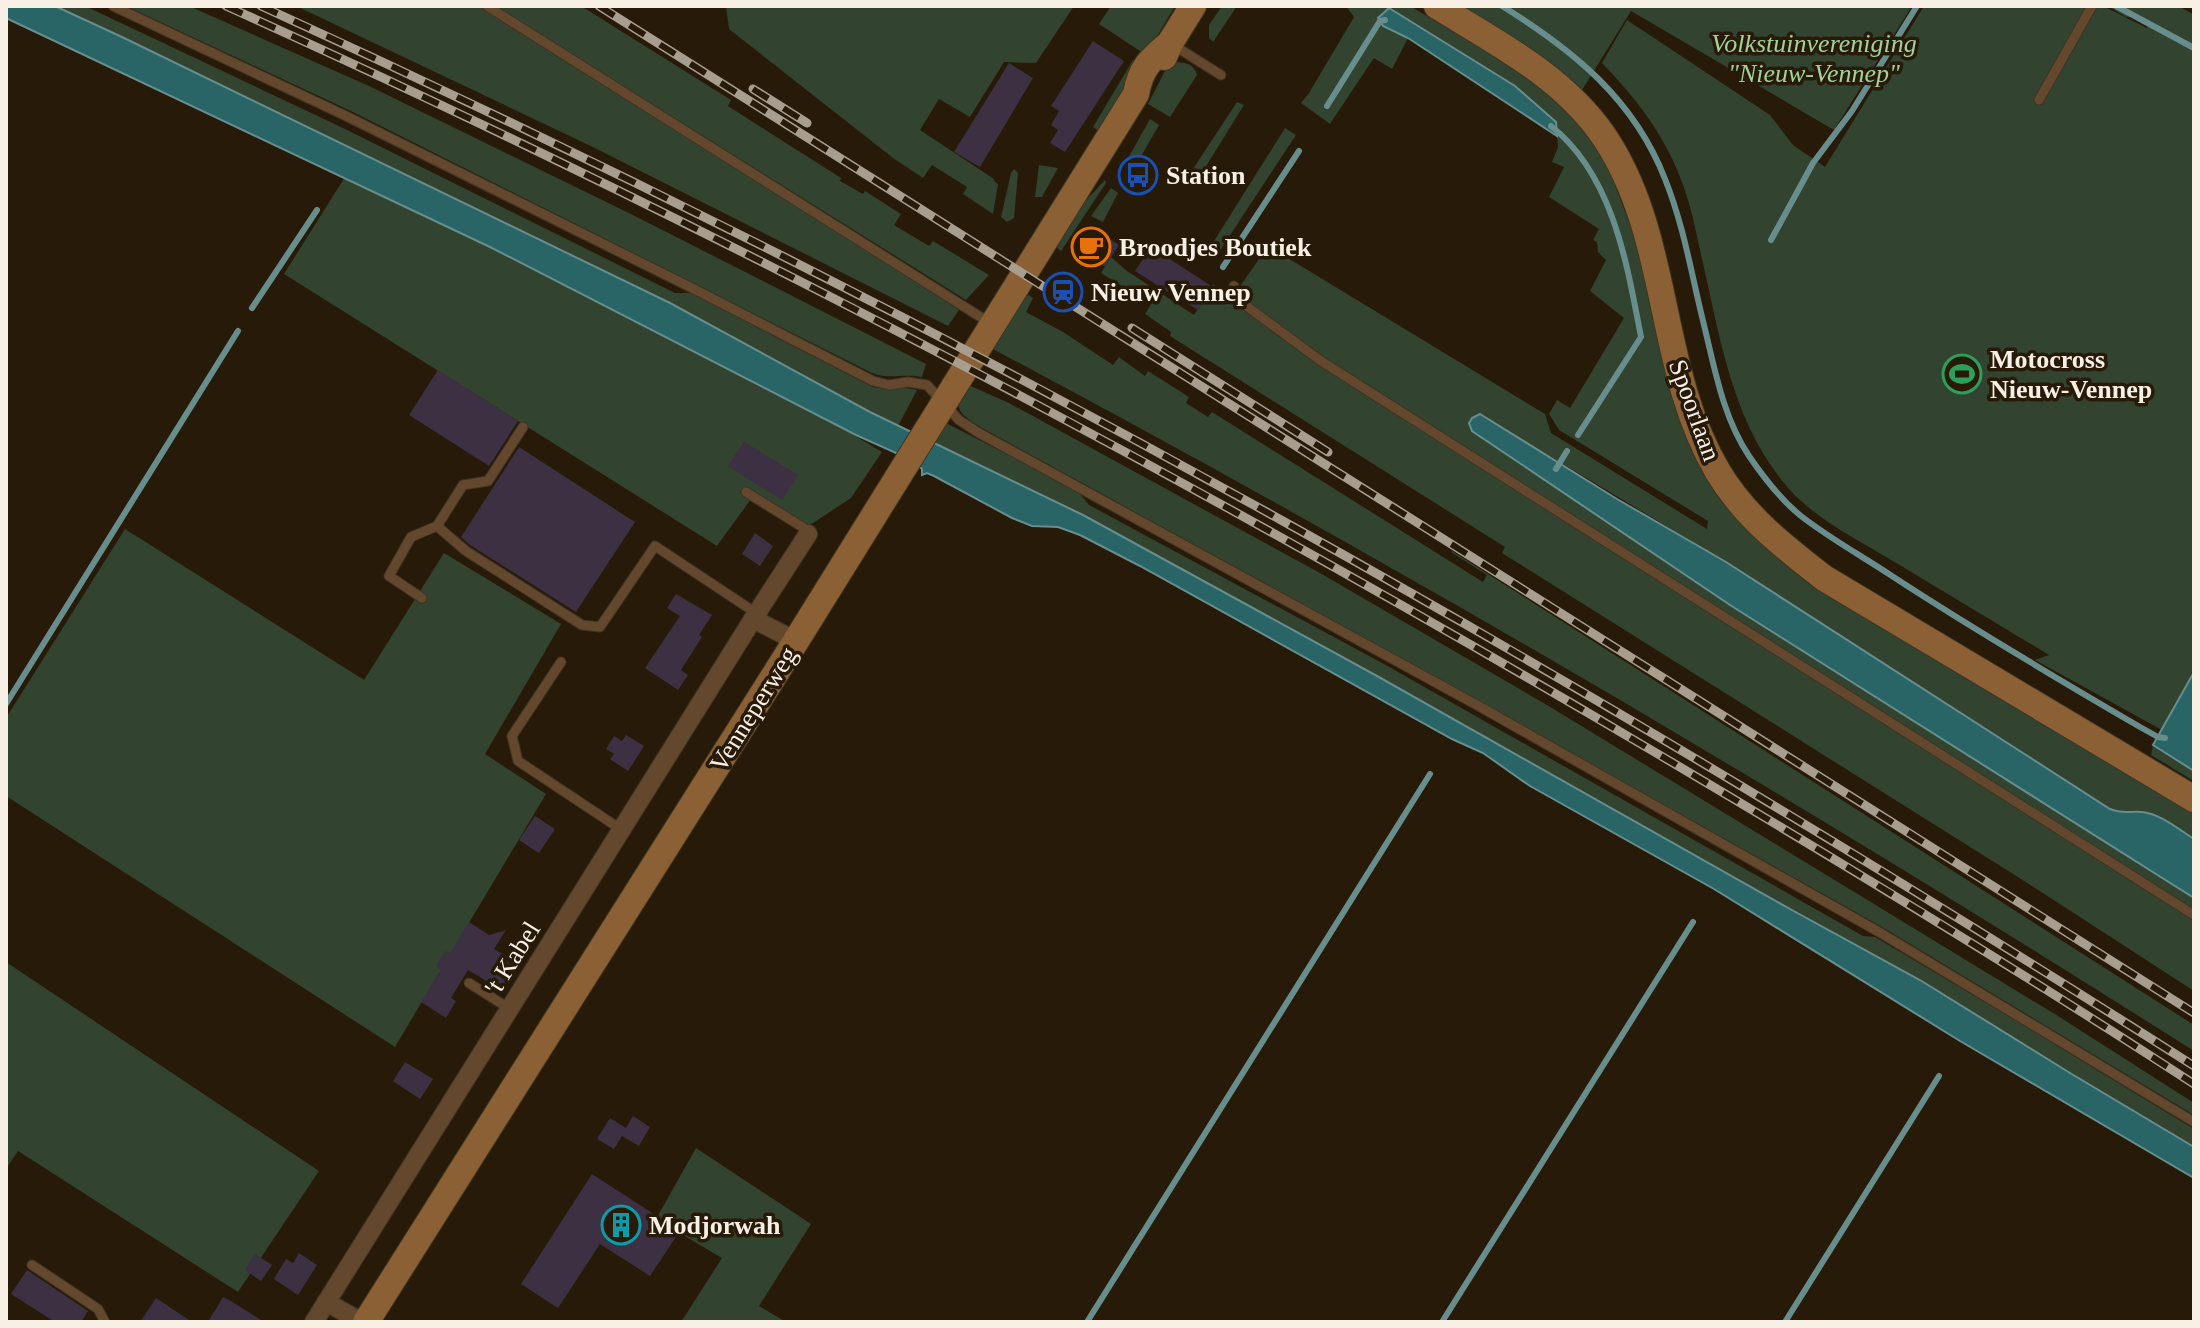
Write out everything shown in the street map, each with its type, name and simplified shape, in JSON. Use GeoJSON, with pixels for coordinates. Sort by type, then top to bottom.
{"type":"FeatureCollection","features":[{"type":"Feature","properties":{"kind":"main road","name":"Venneperweg"},"geometry":{"type":"LineString","coordinates":[[364,1322],[993,325],[1136,94],[1139,77],[1148,62],[1170,43],[1193,6]]}},
{"type":"Feature","properties":{"kind":"main road","name":"Spoorlaan"},"geometry":{"type":"LineString","coordinates":[[1437,6],[1557,84],[1588,115],[1615,155],[1627,177],[1648,237],[1675,358],[1694,422],[1718,473],[1752,516],[1824,578],[2194,799]]}},
{"type":"Feature","properties":{"kind":"street","name":"'t Kabel"},"geometry":{"type":"LineString","coordinates":[[314,1322],[808,534]]}},
{"type":"Feature","properties":{"kind":"street"},"geometry":{"type":"LineString","coordinates":[[755,616],[796,641]]}},
{"type":"Feature","properties":{"kind":"street"},"geometry":{"type":"LineString","coordinates":[[326,1302],[364,1322]]}},
{"type":"Feature","properties":{"kind":"lane"},"geometry":{"type":"LineString","coordinates":[[113,6],[360,123],[873,381],[889,385],[908,382],[927,385],[940,410],[979,433],[1475,704],[1879,932],[2194,1122]]}},
{"type":"Feature","properties":{"kind":"lane"},"geometry":{"type":"LineString","coordinates":[[487,6],[993,325]]}},
{"type":"Feature","properties":{"kind":"lane"},"geometry":{"type":"LineString","coordinates":[[2039,100],[2092,6]]}},
{"type":"Feature","properties":{"kind":"lane"},"geometry":{"type":"LineString","coordinates":[[1170,43],[1221,75]]}},
{"type":"Feature","properties":{"kind":"lane"},"geometry":{"type":"LineString","coordinates":[[1234,286],[1233,296],[1321,361],[2194,915]]}},
{"type":"Feature","properties":{"kind":"lane"},"geometry":{"type":"LineString","coordinates":[[422,598],[389,576],[411,537],[437,526],[463,485],[488,481],[523,427]]}},
{"type":"Feature","properties":{"kind":"lane"},"geometry":{"type":"LineString","coordinates":[[746,492],[804,528],[808,534]]}},
{"type":"Feature","properties":{"kind":"lane"},"geometry":{"type":"LineString","coordinates":[[437,526],[466,551],[582,625],[600,627],[655,546],[755,616]]}},
{"type":"Feature","properties":{"kind":"lane"},"geometry":{"type":"LineString","coordinates":[[561,662],[512,736],[518,761],[622,830]]}},
{"type":"Feature","properties":{"kind":"lane"},"geometry":{"type":"LineString","coordinates":[[469,983],[511,1009]]}},
{"type":"Feature","properties":{"kind":"lane"},"geometry":{"type":"LineString","coordinates":[[32,1265],[98,1309],[105,1322]]}},
{"type":"Feature","properties":{"kind":"green space"},"geometry":{"type":"Polygon","coordinates":[[[55,6],[85,6],[343,128],[675,293],[691,293],[873,387],[917,390],[898,426],[670,303],[55,6]]]}},
{"type":"Feature","properties":{"kind":"green space"},"geometry":{"type":"Polygon","coordinates":[[[126,6],[189,6],[369,86],[633,215],[926,364],[922,377],[872,373],[353,112],[126,6]]]}},
{"type":"Feature","properties":{"kind":"green space"},"geometry":{"type":"Polygon","coordinates":[[[296,6],[480,6],[943,296],[959,310],[948,326],[593,147],[296,6]]]}},
{"type":"Feature","properties":{"kind":"green space"},"geometry":{"type":"Polygon","coordinates":[[[495,6],[581,6],[731,100],[728,106],[841,178],[840,181],[863,194],[865,191],[901,214],[894,225],[929,246],[933,241],[989,275],[966,300],[495,6]]]}},
{"type":"Feature","properties":{"kind":"green space"},"geometry":{"type":"Polygon","coordinates":[[[726,6],[1074,6],[1036,63],[1004,62],[970,117],[939,99],[920,130],[994,179],[998,184],[993,214],[963,194],[967,187],[932,165],[923,178],[893,158],[729,29],[726,6]]]}},
{"type":"Feature","properties":{"kind":"green space"},"geometry":{"type":"Polygon","coordinates":[[[1111,6],[1175,6],[1146,55],[1099,24],[1111,6]]]}},
{"type":"Feature","properties":{"kind":"green space"},"geometry":{"type":"Polygon","coordinates":[[[1222,6],[1237,6],[1213,42],[1209,38],[1209,25],[1222,6]]]}},
{"type":"Feature","properties":{"kind":"green space"},"geometry":{"type":"Polygon","coordinates":[[[1346,6],[1410,6],[1524,73],[1570,114],[1604,156],[1638,246],[1695,458],[1733,513],[2194,813],[2194,839],[2156,816],[2110,809],[1726,562],[1480,414],[1469,422],[1472,431],[1730,605],[2194,898],[2194,910],[1323,358],[1236,292],[1268,246],[1545,414],[1551,433],[1707,529],[1708,521],[1559,430],[1549,414],[1557,400],[1570,408],[1624,318],[1590,291],[1606,260],[1593,240],[1599,229],[1549,197],[1564,167],[1552,162],[1558,147],[1556,122],[1515,86],[1383,26],[1408,38],[1392,69],[1374,58],[1330,124],[1301,103],[1354,17],[1346,6]]]}},
{"type":"Feature","properties":{"kind":"green space","name":"Volkstuinvereniging \"Nieuw-Vennep\""},"geometry":{"type":"Polygon","coordinates":[[[1463,6],[1912,6],[1834,130],[1631,11],[1582,90],[1463,6]]]}},
{"type":"Feature","properties":{"kind":"green space","name":"Motocross Nieuw-Vennep"},"geometry":{"type":"Polygon","coordinates":[[[1924,6],[2103,6],[2147,28],[2150,23],[2138,16],[2126,17],[2108,6],[2179,6],[2194,15],[2194,672],[2162,730],[2035,660],[2049,655],[1838,529],[1812,511],[1789,489],[1770,464],[1741,409],[1723,350],[1690,208],[1673,161],[1647,116],[1602,63],[1627,20],[1770,115],[1793,145],[1825,167],[1924,6]]]}},
{"type":"Feature","properties":{"kind":"green space"},"geometry":{"type":"Polygon","coordinates":[[[1133,60],[1140,64],[1100,132],[1093,127],[1133,60]]]}},
{"type":"Feature","properties":{"kind":"green space"},"geometry":{"type":"Polygon","coordinates":[[[1177,62],[1190,65],[1197,75],[1170,117],[1148,104],[1168,65],[1177,62]]]}},
{"type":"Feature","properties":{"kind":"green space"},"geometry":{"type":"Polygon","coordinates":[[[1237,102],[1244,105],[1198,179],[1191,172],[1237,102]]]}},
{"type":"Feature","properties":{"kind":"green space"},"geometry":{"type":"Polygon","coordinates":[[[1150,119],[1159,125],[1136,165],[1127,160],[1150,119]]]}},
{"type":"Feature","properties":{"kind":"green space"},"geometry":{"type":"Polygon","coordinates":[[[1285,128],[1296,135],[1217,255],[1209,249],[1285,128]]]}},
{"type":"Feature","properties":{"kind":"green space"},"geometry":{"type":"Polygon","coordinates":[[[1039,165],[1058,168],[1042,197],[1035,197],[1039,165]]]}},
{"type":"Feature","properties":{"kind":"green space"},"geometry":{"type":"Polygon","coordinates":[[[350,169],[711,349],[882,452],[851,498],[807,527],[751,499],[717,546],[284,274],[350,169]]]}},
{"type":"Feature","properties":{"kind":"green space"},"geometry":{"type":"Polygon","coordinates":[[[1014,169],[1018,173],[1014,218],[1007,222],[1001,217],[1014,169]]]}},
{"type":"Feature","properties":{"kind":"green space"},"geometry":{"type":"Polygon","coordinates":[[[1105,180],[1106,183],[1061,251],[1054,245],[1077,210],[1105,180]]]}},
{"type":"Feature","properties":{"kind":"green space"},"geometry":{"type":"Polygon","coordinates":[[[1111,188],[1118,193],[1103,222],[1091,216],[1111,188]]]}},
{"type":"Feature","properties":{"kind":"green space"},"geometry":{"type":"Polygon","coordinates":[[[1111,257],[1194,315],[1213,284],[1278,336],[2194,921],[2194,991],[1502,553],[1505,547],[1170,336],[1171,332],[1145,314],[1151,304],[1101,273],[1111,257]]]}},
{"type":"Feature","properties":{"kind":"green space"},"geometry":{"type":"Polygon","coordinates":[[[1024,292],[1033,298],[1026,312],[1113,365],[1119,357],[1145,376],[1148,371],[1189,397],[1186,403],[1208,417],[1212,412],[1483,582],[1487,575],[1452,551],[2194,1025],[2194,1051],[1898,867],[1598,687],[1295,514],[989,347],[1024,292]]]}},
{"type":"Feature","properties":{"kind":"green space"},"geometry":{"type":"Polygon","coordinates":[[[966,384],[1009,403],[1320,573],[1547,705],[2058,1016],[2194,1103],[2194,1115],[1882,927],[982,428],[963,415],[958,405],[966,384]]]}},
{"type":"Feature","properties":{"kind":"green space"},"geometry":{"type":"Polygon","coordinates":[[[942,421],[1077,490],[1089,505],[1384,664],[1863,936],[1875,937],[2194,1129],[2194,1147],[1920,979],[1377,676],[1083,515],[932,443],[942,421]]]}},
{"type":"Feature","properties":{"kind":"green space"},"geometry":{"type":"Polygon","coordinates":[[[125,529],[364,680],[444,553],[561,624],[485,754],[546,794],[395,1047],[6,796],[6,718],[125,529]]]}},
{"type":"Feature","properties":{"kind":"green space"},"geometry":{"type":"Polygon","coordinates":[[[2153,745],[2194,771],[2194,781],[2151,755],[2153,745]]]}},
{"type":"Feature","properties":{"kind":"green space"},"geometry":{"type":"Polygon","coordinates":[[[6,962],[319,1171],[238,1292],[18,1151],[6,1169],[6,962]]]}},
{"type":"Feature","properties":{"kind":"green space"},"geometry":{"type":"Polygon","coordinates":[[[696,1148],[811,1224],[759,1306],[786,1322],[681,1322],[722,1258],[656,1219],[696,1148]]]}},
{"type":"Feature","properties":{"kind":"water"},"geometry":{"type":"Polygon","coordinates":[[[6,6],[55,6],[122,37],[670,303],[870,412],[1083,515],[1920,980],[2194,1147],[2194,1178],[1960,1041],[1714,889],[1530,786],[1483,753],[1452,739],[1140,566],[1080,535],[1058,527],[1032,526],[934,476],[927,473],[922,475],[922,469],[914,461],[856,435],[490,247],[6,18],[6,6]]]}},
{"type":"Feature","properties":{"kind":"water"},"geometry":{"type":"Polygon","coordinates":[[[1389,8],[1515,86],[1556,122],[1557,136],[1408,38],[1383,26],[1378,18],[1389,8]]]}},
{"type":"Feature","properties":{"kind":"water"},"geometry":{"type":"Polygon","coordinates":[[[1480,414],[1726,562],[2110,809],[2142,812],[2169,822],[2194,839],[2194,898],[1730,605],[1472,431],[1469,423],[1480,414]]]}},
{"type":"Feature","properties":{"kind":"water"},"geometry":{"type":"Polygon","coordinates":[[[2194,672],[2194,771],[2153,745],[2194,672]]]}},
{"type":"Feature","properties":{"kind":"building"},"geometry":{"type":"Polygon","coordinates":[[[1093,41],[1124,61],[1065,152],[1050,143],[1058,130],[1051,125],[1059,111],[1051,106],[1093,41]]]}},
{"type":"Feature","properties":{"kind":"building"},"geometry":{"type":"Polygon","coordinates":[[[1009,63],[1033,78],[980,167],[954,152],[1009,63]]]}},
{"type":"Feature","properties":{"kind":"building"},"geometry":{"type":"Polygon","coordinates":[[[1100,233],[1119,245],[1105,267],[1084,254],[1100,233]]]}},
{"type":"Feature","properties":{"kind":"building"},"geometry":{"type":"Polygon","coordinates":[[[1151,247],[1213,287],[1198,310],[1170,293],[1173,288],[1168,292],[1135,271],[1151,247]]]}},
{"type":"Feature","properties":{"kind":"building"},"geometry":{"type":"Polygon","coordinates":[[[438,370],[518,421],[489,466],[409,415],[438,370]]]}},
{"type":"Feature","properties":{"kind":"building"},"geometry":{"type":"Polygon","coordinates":[[[744,442],[798,475],[782,500],[728,466],[744,442]]]}},
{"type":"Feature","properties":{"kind":"building"},"geometry":{"type":"Polygon","coordinates":[[[519,447],[635,522],[576,612],[461,537],[519,447]]]}},
{"type":"Feature","properties":{"kind":"building"},"geometry":{"type":"Polygon","coordinates":[[[755,533],[773,546],[760,566],[742,554],[755,533]]]}},
{"type":"Feature","properties":{"kind":"building"},"geometry":{"type":"Polygon","coordinates":[[[676,594],[712,615],[681,670],[688,675],[678,690],[645,668],[680,616],[667,608],[676,594]]]}},
{"type":"Feature","properties":{"kind":"building"},"geometry":{"type":"Polygon","coordinates":[[[626,735],[644,746],[628,771],[610,759],[614,754],[606,749],[614,736],[622,741],[626,735]]]}},
{"type":"Feature","properties":{"kind":"building"},"geometry":{"type":"Polygon","coordinates":[[[535,816],[555,829],[539,853],[519,840],[535,816]]]}},
{"type":"Feature","properties":{"kind":"building"},"geometry":{"type":"Polygon","coordinates":[[[469,922],[489,935],[506,930],[494,949],[508,957],[506,961],[516,967],[502,990],[468,970],[451,998],[456,1001],[446,1018],[421,1002],[441,970],[436,966],[445,951],[450,953],[469,922]]]}},
{"type":"Feature","properties":{"kind":"building"},"geometry":{"type":"Polygon","coordinates":[[[405,1062],[433,1079],[420,1099],[393,1081],[405,1062]]]}},
{"type":"Feature","properties":{"kind":"building"},"geometry":{"type":"Polygon","coordinates":[[[633,1116],[650,1127],[639,1146],[622,1136],[614,1149],[597,1139],[610,1118],[626,1128],[633,1116]]]}},
{"type":"Feature","properties":{"kind":"building","name":"Modjorwah"},"geometry":{"type":"Polygon","coordinates":[[[592,1174],[680,1231],[650,1276],[600,1244],[558,1308],[521,1284],[592,1174]]]}},
{"type":"Feature","properties":{"kind":"building"},"geometry":{"type":"Polygon","coordinates":[[[299,1253],[317,1265],[298,1295],[274,1279],[286,1259],[293,1263],[299,1253]]]}},
{"type":"Feature","properties":{"kind":"building"},"geometry":{"type":"Polygon","coordinates":[[[255,1254],[272,1265],[261,1281],[245,1270],[255,1254]]]}},
{"type":"Feature","properties":{"kind":"building"},"geometry":{"type":"Polygon","coordinates":[[[27,1270],[88,1311],[81,1322],[55,1322],[11,1294],[27,1270]]]}},
{"type":"Feature","properties":{"kind":"building"},"geometry":{"type":"Polygon","coordinates":[[[223,1297],[231,1301],[264,1322],[208,1322],[223,1297]]]}},
{"type":"Feature","properties":{"kind":"building"},"geometry":{"type":"Polygon","coordinates":[[[156,1298],[192,1322],[140,1322],[156,1298]]]}},
{"type":"Feature","properties":{"kind":"waterway"},"geometry":{"type":"LineString","coordinates":[[1502,6],[1553,40],[1598,79],[1619,101],[1652,150],[1677,215],[1726,409],[1749,456],[1779,495],[1823,532],[1953,615],[2140,727],[2165,738]]}},
{"type":"Feature","properties":{"kind":"waterway"},"geometry":{"type":"LineString","coordinates":[[1771,240],[1813,163],[1852,111],[1917,6]]}},
{"type":"Feature","properties":{"kind":"waterway"},"geometry":{"type":"LineString","coordinates":[[2116,6],[2194,48]]}},
{"type":"Feature","properties":{"kind":"waterway"},"geometry":{"type":"LineString","coordinates":[[1327,106],[1380,21],[1385,20]]}},
{"type":"Feature","properties":{"kind":"waterway"},"geometry":{"type":"LineString","coordinates":[[1551,126],[1572,146],[1603,195],[1623,251],[1641,337],[1578,435]]}},
{"type":"Feature","properties":{"kind":"waterway"},"geometry":{"type":"LineString","coordinates":[[1223,267],[1299,151]]}},
{"type":"Feature","properties":{"kind":"waterway"},"geometry":{"type":"LineString","coordinates":[[252,308],[317,210]]}},
{"type":"Feature","properties":{"kind":"waterway"},"geometry":{"type":"LineString","coordinates":[[6,704],[238,331]]}},
{"type":"Feature","properties":{"kind":"waterway"},"geometry":{"type":"LineString","coordinates":[[1556,469],[1567,451]]}},
{"type":"Feature","properties":{"kind":"waterway"},"geometry":{"type":"LineString","coordinates":[[1087,1322],[1430,774]]}},
{"type":"Feature","properties":{"kind":"waterway"},"geometry":{"type":"LineString","coordinates":[[1442,1322],[1693,922]]}},
{"type":"Feature","properties":{"kind":"waterway"},"geometry":{"type":"LineString","coordinates":[[1785,1322],[1939,1076]]}},
{"type":"Feature","properties":{"kind":"railway"},"geometry":{"type":"LineString","coordinates":[[226,6],[589,176],[768,265],[1299,547],[1784,829],[1922,912],[2194,1084]]}},
{"type":"Feature","properties":{"kind":"railway"},"geometry":{"type":"LineString","coordinates":[[261,6],[648,189],[1156,451],[1627,718],[1855,855],[2194,1066]]}},
{"type":"Feature","properties":{"kind":"railway"},"geometry":{"type":"LineString","coordinates":[[599,6],[2194,1013]]}},
{"type":"Feature","properties":{"kind":"railway"},"geometry":{"type":"LineString","coordinates":[[753,89],[807,123]]}},
{"type":"Feature","properties":{"kind":"railway"},"geometry":{"type":"LineString","coordinates":[[1132,328],[1328,452]]}},
{"type":"Feature","properties":{"kind":"place","name":"Station"},"geometry":{"type":"Point","coordinates":[1138,175]}},
{"type":"Feature","properties":{"kind":"place","name":"Broodjes Boutiek"},"geometry":{"type":"Point","coordinates":[1091,247]}},
{"type":"Feature","properties":{"kind":"place","name":"Nieuw Vennep"},"geometry":{"type":"Point","coordinates":[1063,292]}},
{"type":"Feature","properties":{"kind":"place","name":"Motocross Nieuw-Vennep"},"geometry":{"type":"Point","coordinates":[1962,374]}},
{"type":"Feature","properties":{"kind":"place","name":"Modjorwah"},"geometry":{"type":"Point","coordinates":[621,1225]}}]}
